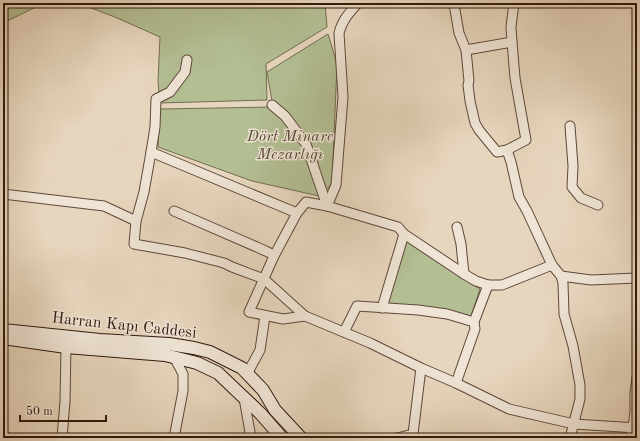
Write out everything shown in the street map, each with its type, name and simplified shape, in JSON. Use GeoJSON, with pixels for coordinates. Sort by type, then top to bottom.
{"type":"FeatureCollection","features":[{"type":"Feature","properties":{"kind":"main road","name":"Harran Kapı Caddesi"},"geometry":{"type":"LineString","coordinates":[[3,330],[100,340],[169,344],[210,352],[242,368],[263,390],[275,410],[301,438]]}},
{"type":"Feature","properties":{"kind":"main road","name":"Harran Kapı Caddesi"},"geometry":{"type":"LineString","coordinates":[[3,338],[66,347],[165,355],[197,363],[218,373],[260,413],[282,438]]}},
{"type":"Feature","properties":{"kind":"street"},"geometry":{"type":"LineString","coordinates":[[327,206],[336,186],[343,97],[339,33],[340,27],[348,14],[358,3]]}},
{"type":"Feature","properties":{"kind":"street"},"geometry":{"type":"LineString","coordinates":[[454,3],[459,33],[466,50],[469,81],[468,85],[475,124],[497,152],[507,150],[526,140],[515,78],[511,27],[514,3]]}},
{"type":"Feature","properties":{"kind":"street"},"geometry":{"type":"LineString","coordinates":[[466,50],[512,42]]}},
{"type":"Feature","properties":{"kind":"street"},"geometry":{"type":"LineString","coordinates":[[187,60],[185,72],[170,92],[156,99],[155,127],[144,192],[136,221],[134,244],[185,253],[224,263],[232,268],[264,279],[305,316],[370,343],[509,409],[574,424],[635,428]]}},
{"type":"Feature","properties":{"kind":"street"},"geometry":{"type":"LineString","coordinates":[[272,105],[285,116],[306,144],[327,206]]}},
{"type":"Feature","properties":{"kind":"street"},"geometry":{"type":"LineString","coordinates":[[570,126],[572,187],[581,198],[598,205]]}},
{"type":"Feature","properties":{"kind":"street"},"geometry":{"type":"LineString","coordinates":[[507,150],[519,197],[552,265],[561,276],[563,283],[564,314],[573,346],[580,385],[580,399],[570,438]]}},
{"type":"Feature","properties":{"kind":"street"},"geometry":{"type":"LineString","coordinates":[[151,152],[297,212]]}},
{"type":"Feature","properties":{"kind":"street"},"geometry":{"type":"LineString","coordinates":[[3,194],[104,206],[136,221]]}},
{"type":"Feature","properties":{"kind":"street"},"geometry":{"type":"LineString","coordinates":[[305,316],[283,319],[249,312],[274,256],[297,212],[306,202],[327,206],[398,227],[404,234],[464,274],[476,281],[488,285],[502,285],[552,265]]}},
{"type":"Feature","properties":{"kind":"street"},"geometry":{"type":"LineString","coordinates":[[174,211],[274,256]]}},
{"type":"Feature","properties":{"kind":"street"},"geometry":{"type":"LineString","coordinates":[[456,227],[461,244],[464,274]]}},
{"type":"Feature","properties":{"kind":"street"},"geometry":{"type":"LineString","coordinates":[[382,308],[404,234]]}},
{"type":"Feature","properties":{"kind":"street"},"geometry":{"type":"LineString","coordinates":[[561,276],[591,280],[637,278]]}},
{"type":"Feature","properties":{"kind":"street"},"geometry":{"type":"LineString","coordinates":[[456,383],[475,329],[474,322],[488,285]]}},
{"type":"Feature","properties":{"kind":"street"},"geometry":{"type":"LineString","coordinates":[[344,332],[357,306],[418,310],[447,314],[474,322]]}},
{"type":"Feature","properties":{"kind":"street"},"geometry":{"type":"LineString","coordinates":[[247,374],[260,350],[265,316]]}},
{"type":"Feature","properties":{"kind":"street"},"geometry":{"type":"LineString","coordinates":[[62,438],[65,401],[66,347]]}},
{"type":"Feature","properties":{"kind":"street"},"geometry":{"type":"LineString","coordinates":[[174,357],[183,374],[183,391],[174,438]]}},
{"type":"Feature","properties":{"kind":"street"},"geometry":{"type":"LineString","coordinates":[[397,438],[413,434],[421,368]]}},
{"type":"Feature","properties":{"kind":"street"},"geometry":{"type":"LineString","coordinates":[[630,438],[635,428],[634,393],[637,378]]}},
{"type":"Feature","properties":{"kind":"street"},"geometry":{"type":"LineString","coordinates":[[244,398],[251,438]]}},
{"type":"Feature","properties":{"kind":"street"},"geometry":{"type":"LineString","coordinates":[[3,437],[8,438]]}},
{"type":"Feature","properties":{"kind":"green space"},"geometry":{"type":"Polygon","coordinates":[[[3,3],[44,3],[3,23],[3,3]]]}},
{"type":"Feature","properties":{"kind":"green space"},"geometry":{"type":"Polygon","coordinates":[[[78,3],[325,3],[327,27],[266,64],[267,100],[160,103],[158,82],[160,37],[115,17],[78,3]]]}},
{"type":"Feature","properties":{"kind":"green space","name":"Dört Minare Mezarlığı"},"geometry":{"type":"Polygon","coordinates":[[[328,34],[337,64],[332,184],[319,196],[252,181],[158,147],[160,109],[273,107],[267,72],[328,34]]]}},
{"type":"Feature","properties":{"kind":"green space"},"geometry":{"type":"Polygon","coordinates":[[[404,240],[480,289],[471,316],[435,309],[385,305],[404,240]]]}}]}
